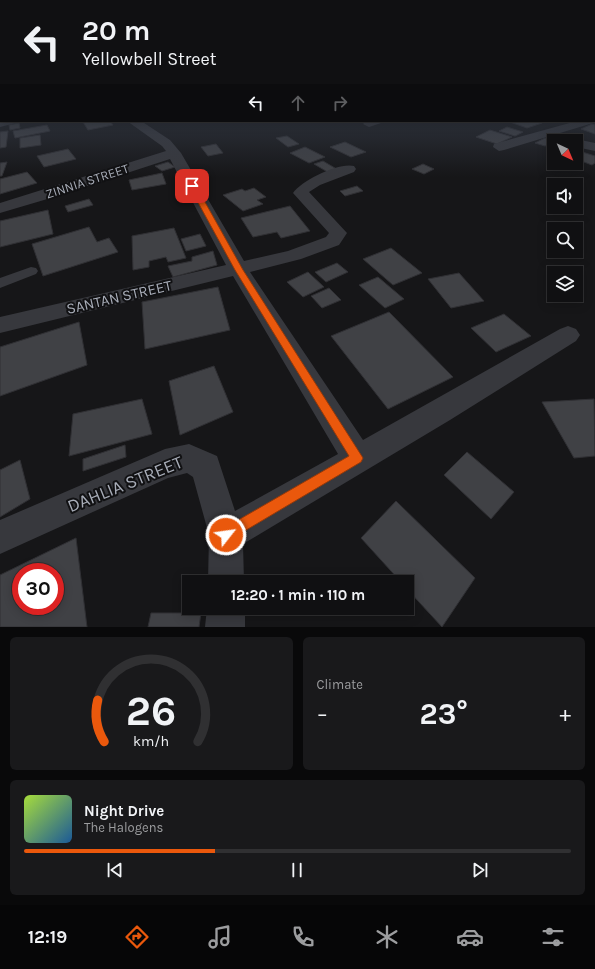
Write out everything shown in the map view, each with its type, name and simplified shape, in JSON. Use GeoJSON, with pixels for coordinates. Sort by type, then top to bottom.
{"type":"FeatureCollection","features":[{"type":"Feature","properties":{"kind":"street"},"geometry":{"type":"LineString","coordinates":[[134,122],[161,140],[174,153],[239,270],[357,458]]}},
{"type":"Feature","properties":{"kind":"street"},"geometry":{"type":"LineString","coordinates":[[546,122],[562,128]]}},
{"type":"Feature","properties":{"kind":"street"},"geometry":{"type":"LineString","coordinates":[[499,147],[585,122]]}},
{"type":"Feature","properties":{"kind":"street"},"geometry":{"type":"LineString","coordinates":[[583,144],[595,147]]}},
{"type":"Feature","properties":{"kind":"street","name":"ZINNIA STREET"},"geometry":{"type":"LineString","coordinates":[[0,208],[39,197],[174,153]]}},
{"type":"Feature","properties":{"kind":"street","name":"SANTAN STREET"},"geometry":{"type":"LineString","coordinates":[[0,325],[239,270],[294,255],[333,241],[338,233],[301,193],[303,187],[311,183],[350,169]]}},
{"type":"Feature","properties":{"kind":"street"},"geometry":{"type":"LineString","coordinates":[[226,535],[357,458],[476,392],[568,335]]}},
{"type":"Feature","properties":{"kind":"street","name":"DAHLIA STREET"},"geometry":{"type":"LineString","coordinates":[[0,537],[165,464],[189,458],[206,467],[226,535],[226,575]]}},
{"type":"Feature","properties":{"kind":"street"},"geometry":{"type":"LineString","coordinates":[[225,627],[226,615]]}},
{"type":"Feature","properties":{"kind":"lane"},"geometry":{"type":"LineString","coordinates":[[0,283],[31,271]]}},
{"type":"Feature","properties":{"kind":"building"},"geometry":{"type":"Polygon","coordinates":[[[83,122],[111,122],[113,125],[88,130],[83,122]]]}},
{"type":"Feature","properties":{"kind":"building"},"geometry":{"type":"Polygon","coordinates":[[[510,122],[542,123],[527,128],[510,122]]]}},
{"type":"Feature","properties":{"kind":"building"},"geometry":{"type":"Polygon","coordinates":[[[19,123],[20,128],[10,130],[9,125],[19,123]]]}},
{"type":"Feature","properties":{"kind":"building"},"geometry":{"type":"Polygon","coordinates":[[[592,124],[595,125],[595,134],[581,129],[592,124]]]}},
{"type":"Feature","properties":{"kind":"building"},"geometry":{"type":"Polygon","coordinates":[[[47,125],[50,131],[15,138],[13,131],[47,125]]]}},
{"type":"Feature","properties":{"kind":"building"},"geometry":{"type":"Polygon","coordinates":[[[507,127],[523,132],[515,136],[499,131],[507,127]]]}},
{"type":"Feature","properties":{"kind":"building"},"geometry":{"type":"Polygon","coordinates":[[[490,130],[512,137],[497,144],[476,137],[490,130]]]}},
{"type":"Feature","properties":{"kind":"building"},"geometry":{"type":"Polygon","coordinates":[[[8,131],[6,147],[0,148],[0,132],[8,131]]]}},
{"type":"Feature","properties":{"kind":"building"},"geometry":{"type":"Polygon","coordinates":[[[40,135],[41,145],[20,148],[20,138],[40,135]]]}},
{"type":"Feature","properties":{"kind":"building"},"geometry":{"type":"Polygon","coordinates":[[[287,136],[299,144],[288,147],[276,138],[287,136]]]}},
{"type":"Feature","properties":{"kind":"building"},"geometry":{"type":"Polygon","coordinates":[[[545,138],[547,139],[547,145],[545,146],[535,143],[545,138]]]}},
{"type":"Feature","properties":{"kind":"building"},"geometry":{"type":"Polygon","coordinates":[[[345,142],[366,152],[351,157],[330,147],[345,142]]]}},
{"type":"Feature","properties":{"kind":"building"},"geometry":{"type":"Polygon","coordinates":[[[216,144],[223,153],[208,156],[201,147],[216,144]]]}},
{"type":"Feature","properties":{"kind":"building"},"geometry":{"type":"Polygon","coordinates":[[[305,147],[325,157],[309,163],[290,153],[305,147]]]}},
{"type":"Feature","properties":{"kind":"building"},"geometry":{"type":"Polygon","coordinates":[[[68,149],[76,159],[44,167],[37,156],[68,149]]]}},
{"type":"Feature","properties":{"kind":"building"},"geometry":{"type":"Polygon","coordinates":[[[583,152],[595,156],[595,163],[592,165],[583,162],[583,152]]]}},
{"type":"Feature","properties":{"kind":"building"},"geometry":{"type":"Polygon","coordinates":[[[323,161],[340,171],[331,174],[314,164],[323,161]]]}},
{"type":"Feature","properties":{"kind":"building"},"geometry":{"type":"Polygon","coordinates":[[[7,162],[2,176],[0,176],[0,163],[7,162]]]}},
{"type":"Feature","properties":{"kind":"building"},"geometry":{"type":"Polygon","coordinates":[[[168,162],[175,167],[162,171],[155,166],[168,162]]]}},
{"type":"Feature","properties":{"kind":"building"},"geometry":{"type":"Polygon","coordinates":[[[423,164],[434,169],[424,174],[412,169],[423,164]]]}},
{"type":"Feature","properties":{"kind":"building"},"geometry":{"type":"Polygon","coordinates":[[[27,172],[37,183],[0,194],[0,179],[27,172]]]}},
{"type":"Feature","properties":{"kind":"building"},"geometry":{"type":"Polygon","coordinates":[[[162,173],[166,184],[132,190],[129,180],[162,173]]]}},
{"type":"Feature","properties":{"kind":"building"},"geometry":{"type":"Polygon","coordinates":[[[357,186],[363,191],[345,196],[340,191],[357,186]]]}},
{"type":"Feature","properties":{"kind":"building"},"geometry":{"type":"Polygon","coordinates":[[[254,188],[266,197],[257,200],[263,204],[243,211],[223,195],[242,189],[245,191],[254,188]]]}},
{"type":"Feature","properties":{"kind":"building"},"geometry":{"type":"Polygon","coordinates":[[[89,199],[93,205],[68,212],[65,206],[89,199]]]}},
{"type":"Feature","properties":{"kind":"building"},"geometry":{"type":"Polygon","coordinates":[[[290,206],[310,231],[281,238],[277,232],[253,237],[241,218],[290,206]]]}},
{"type":"Feature","properties":{"kind":"building"},"geometry":{"type":"Polygon","coordinates":[[[48,210],[53,234],[0,247],[0,221],[48,210]]]}},
{"type":"Feature","properties":{"kind":"building"},"geometry":{"type":"Polygon","coordinates":[[[89,227],[97,242],[109,238],[118,252],[43,276],[32,244],[89,227]]]}},
{"type":"Feature","properties":{"kind":"building"},"geometry":{"type":"Polygon","coordinates":[[[174,228],[186,258],[168,262],[166,257],[149,261],[149,267],[133,270],[132,236],[174,228]]]}},
{"type":"Feature","properties":{"kind":"building"},"geometry":{"type":"Polygon","coordinates":[[[200,234],[206,246],[186,251],[181,239],[200,234]]]}},
{"type":"Feature","properties":{"kind":"building"},"geometry":{"type":"Polygon","coordinates":[[[391,248],[422,273],[393,285],[363,259],[391,248]]]}},
{"type":"Feature","properties":{"kind":"building"},"geometry":{"type":"Polygon","coordinates":[[[213,251],[217,265],[173,277],[168,266],[192,261],[192,257],[213,251]]]}},
{"type":"Feature","properties":{"kind":"building"},"geometry":{"type":"Polygon","coordinates":[[[337,263],[348,272],[326,282],[315,272],[337,263]]]}},
{"type":"Feature","properties":{"kind":"building"},"geometry":{"type":"Polygon","coordinates":[[[308,272],[324,287],[303,297],[287,282],[308,272]]]}},
{"type":"Feature","properties":{"kind":"building"},"geometry":{"type":"Polygon","coordinates":[[[459,273],[484,301],[451,308],[428,279],[459,273]]]}},
{"type":"Feature","properties":{"kind":"building"},"geometry":{"type":"Polygon","coordinates":[[[378,277],[404,299],[385,308],[359,285],[378,277]]]}},
{"type":"Feature","properties":{"kind":"building"},"geometry":{"type":"Polygon","coordinates":[[[218,287],[230,330],[145,349],[142,302],[218,287]]]}},
{"type":"Feature","properties":{"kind":"building"},"geometry":{"type":"Polygon","coordinates":[[[329,288],[341,300],[322,308],[311,296],[329,288]]]}},
{"type":"Feature","properties":{"kind":"building"},"geometry":{"type":"Polygon","coordinates":[[[389,312],[453,377],[388,409],[331,336],[389,312]]]}},
{"type":"Feature","properties":{"kind":"building"},"geometry":{"type":"Polygon","coordinates":[[[504,314],[531,336],[496,352],[471,328],[504,314]]]}},
{"type":"Feature","properties":{"kind":"building"},"geometry":{"type":"Polygon","coordinates":[[[79,322],[87,365],[0,396],[0,347],[79,322]]]}},
{"type":"Feature","properties":{"kind":"building"},"geometry":{"type":"Polygon","coordinates":[[[214,366],[233,412],[180,435],[169,381],[214,366]]]}},
{"type":"Feature","properties":{"kind":"building"},"geometry":{"type":"Polygon","coordinates":[[[142,399],[152,434],[69,456],[73,414],[142,399]]]}},
{"type":"Feature","properties":{"kind":"building"},"geometry":{"type":"Polygon","coordinates":[[[594,399],[595,456],[574,458],[542,402],[594,399]]]}},
{"type":"Feature","properties":{"kind":"building"},"geometry":{"type":"Polygon","coordinates":[[[125,445],[126,457],[83,471],[83,459],[125,445]]]}},
{"type":"Feature","properties":{"kind":"building"},"geometry":{"type":"Polygon","coordinates":[[[467,452],[514,492],[491,519],[444,475],[467,452]]]}},
{"type":"Feature","properties":{"kind":"building"},"geometry":{"type":"Polygon","coordinates":[[[20,460],[30,499],[0,517],[0,470],[20,460]]]}},
{"type":"Feature","properties":{"kind":"building"},"geometry":{"type":"Polygon","coordinates":[[[396,501],[475,578],[442,627],[414,597],[414,575],[395,575],[361,538],[396,501]]]}},
{"type":"Feature","properties":{"kind":"building"},"geometry":{"type":"Polygon","coordinates":[[[76,538],[87,627],[0,627],[0,575],[12,569],[12,615],[64,615],[64,563],[25,563],[76,538]]]}},
{"type":"Feature","properties":{"kind":"building"},"geometry":{"type":"Polygon","coordinates":[[[151,613],[182,613],[182,615],[201,615],[199,627],[148,627],[151,613]]]}},
{"type":"Feature","properties":{"kind":"route"},"geometry":{"type":"LineString","coordinates":[[192,186],[239,270],[357,458],[226,535]]}}]}
